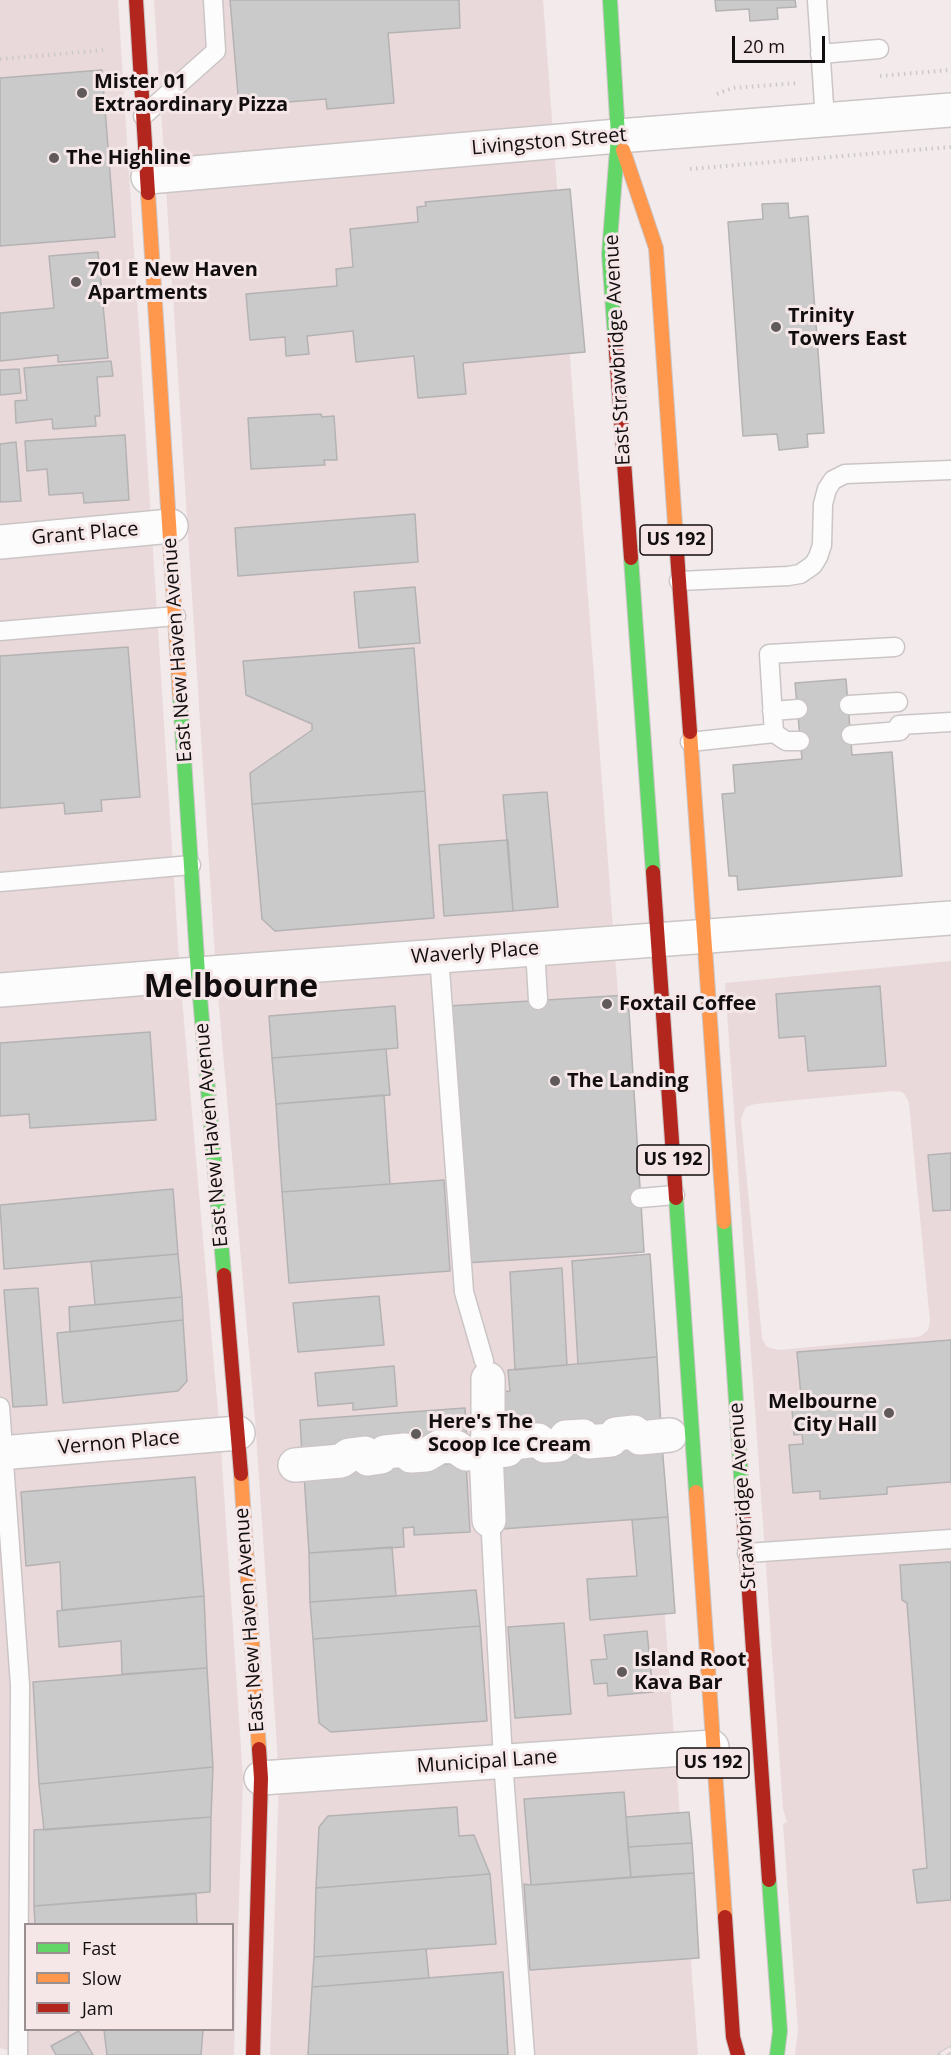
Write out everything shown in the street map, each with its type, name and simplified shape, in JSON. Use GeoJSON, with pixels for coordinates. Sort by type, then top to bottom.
{"type":"FeatureCollection","features":[{"type":"Feature","properties":{"kind":"main road","name":"East New Haven Avenue"},"geometry":{"type":"LineString","coordinates":[[136,0],[198,974],[238,1433],[261,1778],[253,2055]]}},
{"type":"Feature","properties":{"kind":"main road","name":"US 192"},"geometry":{"type":"LineString","coordinates":[[610,0],[618,136]]}},
{"type":"Feature","properties":{"kind":"main road","name":"East Strawbridge Avenue"},"geometry":{"type":"LineString","coordinates":[[618,136],[656,249],[704,937]]}},
{"type":"Feature","properties":{"kind":"main road","name":"East Strawbridge Avenue"},"geometry":{"type":"LineString","coordinates":[[618,136],[609,254],[658,940]]}},
{"type":"Feature","properties":{"kind":"main road","name":"Strawbridge Avenue"},"geometry":{"type":"LineString","coordinates":[[704,937],[739,1548],[765,1813],[780,2031],[777,2055]]}},
{"type":"Feature","properties":{"kind":"main road","name":"US 192"},"geometry":{"type":"LineString","coordinates":[[658,940],[693,1470],[720,1751],[733,2037],[738,2055]]}},
{"type":"Feature","properties":{"kind":"main road"},"geometry":{"type":"LineString","coordinates":[[693,1470],[713,1522]]}},
{"type":"Feature","properties":{"kind":"main road"},"geometry":{"type":"LineString","coordinates":[[746,1771],[765,1813]]}},
{"type":"Feature","properties":{"kind":"street","name":"Livingston Street"},"geometry":{"type":"LineString","coordinates":[[148,177],[951,110]]}},
{"type":"Feature","properties":{"kind":"street","name":"Grant Place"},"geometry":{"type":"LineString","coordinates":[[0,542],[171,526]]}},
{"type":"Feature","properties":{"kind":"street","name":"Waverly Place"},"geometry":{"type":"LineString","coordinates":[[0,990],[951,918]]}},
{"type":"Feature","properties":{"kind":"street"},"geometry":{"type":"LineString","coordinates":[[486,1370],[488,1433],[486,1451],[490,1527]]}},
{"type":"Feature","properties":{"kind":"street"},"geometry":{"type":"LineString","coordinates":[[295,1465],[341,1461],[349,1455],[365,1453],[368,1459],[381,1458],[385,1452],[405,1450],[411,1456],[426,1455],[441,1446],[456,1447],[466,1454],[507,1450],[513,1443],[538,1440],[545,1446],[559,1445],[566,1437],[583,1436],[588,1442],[611,1440],[616,1434],[634,1432],[640,1438],[670,1435]]}},
{"type":"Feature","properties":{"kind":"street","name":"Vernon Place"},"geometry":{"type":"LineString","coordinates":[[2,1453],[238,1433]]}},
{"type":"Feature","properties":{"kind":"street","name":"Municipal Lane"},"geometry":{"type":"LineString","coordinates":[[261,1778],[503,1761],[720,1751]]}},
{"type":"Feature","properties":{"kind":"lane"},"geometry":{"type":"LineString","coordinates":[[143,116],[216,51],[213,0]]}},
{"type":"Feature","properties":{"kind":"lane"},"geometry":{"type":"LineString","coordinates":[[817,0],[825,120]]}},
{"type":"Feature","properties":{"kind":"lane"},"geometry":{"type":"LineString","coordinates":[[820,54],[879,49]]}},
{"type":"Feature","properties":{"kind":"lane"},"geometry":{"type":"LineString","coordinates":[[679,581],[800,574],[813,565],[818,557],[822,545],[823,504],[826,489],[833,480],[845,474],[951,470]]}},
{"type":"Feature","properties":{"kind":"lane"},"geometry":{"type":"LineString","coordinates":[[0,631],[176,616]]}},
{"type":"Feature","properties":{"kind":"lane"},"geometry":{"type":"LineString","coordinates":[[774,733],[769,654],[895,647]]}},
{"type":"Feature","properties":{"kind":"lane"},"geometry":{"type":"LineString","coordinates":[[849,705],[898,702]]}},
{"type":"Feature","properties":{"kind":"lane"},"geometry":{"type":"LineString","coordinates":[[772,711],[798,709]]}},
{"type":"Feature","properties":{"kind":"lane"},"geometry":{"type":"LineString","coordinates":[[851,735],[951,722]]}},
{"type":"Feature","properties":{"kind":"lane"},"geometry":{"type":"LineString","coordinates":[[690,742],[774,733],[786,741],[800,741]]}},
{"type":"Feature","properties":{"kind":"lane"},"geometry":{"type":"LineString","coordinates":[[0,882],[191,865]]}},
{"type":"Feature","properties":{"kind":"lane"},"geometry":{"type":"LineString","coordinates":[[535,949],[538,1000]]}},
{"type":"Feature","properties":{"kind":"lane"},"geometry":{"type":"LineString","coordinates":[[439,956],[464,1292],[486,1370]]}},
{"type":"Feature","properties":{"kind":"lane"},"geometry":{"type":"LineString","coordinates":[[640,1198],[675,1195]]}},
{"type":"Feature","properties":{"kind":"lane"},"geometry":{"type":"LineString","coordinates":[[0,1407],[20,1685],[18,2055]]}},
{"type":"Feature","properties":{"kind":"lane"},"geometry":{"type":"LineString","coordinates":[[490,1527],[503,1761],[525,2055]]}},
{"type":"Feature","properties":{"kind":"lane"},"geometry":{"type":"LineString","coordinates":[[739,1548],[951,1539]]}},
{"type":"Feature","properties":{"kind":"path"},"geometry":{"type":"LineString","coordinates":[[0,59],[105,50]]}},
{"type":"Feature","properties":{"kind":"path"},"geometry":{"type":"LineString","coordinates":[[794,160],[951,147]]}},
{"type":"Feature","properties":{"kind":"shaded area"},"geometry":{"type":"Polygon","coordinates":[[[0,0],[118,0],[180,975],[220,1434],[243,1779],[234,2055],[25,2055],[0,2048],[0,0]]]}},
{"type":"Feature","properties":{"kind":"shaded area"},"geometry":{"type":"Polygon","coordinates":[[[154,0],[543,0],[698,2055],[270,2055],[279,1777],[256,1432],[216,972],[154,0]]]}},
{"type":"Feature","properties":{"kind":"shaded area"},"geometry":{"type":"Polygon","coordinates":[[[951,961],[951,2055],[795,2055],[798,2030],[783,1824],[787,1822],[783,1809],[725,983],[951,961]],[[902,1092],[755,1104],[746,1107],[741,1119],[762,1338],[766,1346],[779,1350],[916,1337],[928,1330],[930,1322],[909,1103],[902,1092]]]}},
{"type":"Feature","properties":{"kind":"building"},"geometry":{"type":"Polygon","coordinates":[[[230,0],[459,0],[460,28],[388,33],[394,103],[327,109],[326,99],[239,106],[230,0]]]}},
{"type":"Feature","properties":{"kind":"building"},"geometry":{"type":"Polygon","coordinates":[[[715,0],[795,0],[796,7],[777,8],[778,19],[750,21],[749,9],[716,11],[715,0]]]}},
{"type":"Feature","properties":{"kind":"building","name":"The Highline"},"geometry":{"type":"Polygon","coordinates":[[[102,70],[115,237],[0,246],[0,78],[102,70]]]}},
{"type":"Feature","properties":{"kind":"building"},"geometry":{"type":"Polygon","coordinates":[[[570,189],[585,352],[463,363],[466,394],[418,398],[414,356],[356,362],[353,331],[307,336],[309,354],[286,356],[285,337],[250,340],[246,294],[337,286],[336,269],[353,267],[350,229],[418,222],[417,207],[426,206],[425,202],[570,189]]]}},
{"type":"Feature","properties":{"kind":"building","name":"Trinity Towers East"},"geometry":{"type":"Polygon","coordinates":[[[788,203],[789,218],[808,216],[824,433],[807,434],[808,447],[779,450],[777,434],[743,436],[728,222],[763,219],[762,204],[788,203]]]}},
{"type":"Feature","properties":{"kind":"building","name":"701 E New Haven Apartments"},"geometry":{"type":"Polygon","coordinates":[[[98,252],[108,358],[58,362],[58,355],[0,361],[0,313],[54,308],[49,256],[98,252]]]}},
{"type":"Feature","properties":{"kind":"building"},"geometry":{"type":"Polygon","coordinates":[[[111,361],[113,376],[97,377],[100,416],[95,416],[96,426],[53,429],[52,419],[16,423],[15,401],[27,400],[24,368],[111,361]]]}},
{"type":"Feature","properties":{"kind":"building"},"geometry":{"type":"Polygon","coordinates":[[[19,369],[21,393],[0,395],[0,370],[19,369]]]}},
{"type":"Feature","properties":{"kind":"building"},"geometry":{"type":"Polygon","coordinates":[[[321,414],[322,417],[334,416],[337,460],[324,460],[325,465],[251,469],[248,418],[321,414]]]}},
{"type":"Feature","properties":{"kind":"building"},"geometry":{"type":"Polygon","coordinates":[[[125,435],[129,500],[84,503],[83,493],[49,495],[47,469],[27,471],[25,441],[125,435]]]}},
{"type":"Feature","properties":{"kind":"building"},"geometry":{"type":"Polygon","coordinates":[[[16,442],[21,501],[0,502],[0,444],[16,442]]]}},
{"type":"Feature","properties":{"kind":"building"},"geometry":{"type":"Polygon","coordinates":[[[415,514],[418,562],[238,576],[235,528],[415,514]]]}},
{"type":"Feature","properties":{"kind":"building"},"geometry":{"type":"Polygon","coordinates":[[[415,587],[420,643],[359,648],[354,592],[415,587]]]}},
{"type":"Feature","properties":{"kind":"building"},"geometry":{"type":"Polygon","coordinates":[[[128,647],[140,797],[101,800],[102,811],[65,814],[64,803],[0,808],[0,656],[128,647]]]}},
{"type":"Feature","properties":{"kind":"building"},"geometry":{"type":"Polygon","coordinates":[[[414,648],[425,791],[252,804],[250,773],[312,730],[312,724],[246,695],[243,661],[414,648]]]}},
{"type":"Feature","properties":{"kind":"building"},"geometry":{"type":"Polygon","coordinates":[[[846,679],[852,755],[892,752],[902,876],[738,890],[737,876],[729,876],[722,794],[735,793],[733,765],[802,759],[795,683],[846,679]]]}},
{"type":"Feature","properties":{"kind":"building"},"geometry":{"type":"Polygon","coordinates":[[[425,791],[434,918],[275,931],[262,919],[252,804],[425,791]]]}},
{"type":"Feature","properties":{"kind":"building"},"geometry":{"type":"Polygon","coordinates":[[[547,792],[558,907],[513,911],[503,795],[547,792]]]}},
{"type":"Feature","properties":{"kind":"building"},"geometry":{"type":"Polygon","coordinates":[[[508,840],[513,911],[444,916],[439,845],[508,840]]]}},
{"type":"Feature","properties":{"kind":"building"},"geometry":{"type":"Polygon","coordinates":[[[880,986],[886,1066],[808,1071],[805,1036],[779,1038],[776,994],[880,986]]]}},
{"type":"Feature","properties":{"kind":"building"},"geometry":{"type":"Polygon","coordinates":[[[628,995],[644,1252],[464,1263],[448,1006],[628,995]]]}},
{"type":"Feature","properties":{"kind":"building"},"geometry":{"type":"Polygon","coordinates":[[[395,1006],[398,1048],[272,1058],[269,1016],[395,1006]]]}},
{"type":"Feature","properties":{"kind":"building"},"geometry":{"type":"Polygon","coordinates":[[[150,1032],[156,1120],[30,1128],[29,1114],[0,1116],[0,1043],[150,1032]]]}},
{"type":"Feature","properties":{"kind":"building"},"geometry":{"type":"Polygon","coordinates":[[[386,1049],[390,1095],[276,1104],[272,1058],[386,1049]]]}},
{"type":"Feature","properties":{"kind":"building"},"geometry":{"type":"Polygon","coordinates":[[[384,1095],[390,1184],[282,1192],[276,1104],[384,1095]]]}},
{"type":"Feature","properties":{"kind":"building"},"geometry":{"type":"Polygon","coordinates":[[[951,1153],[951,1210],[933,1211],[928,1155],[951,1153]]]}},
{"type":"Feature","properties":{"kind":"building"},"geometry":{"type":"Polygon","coordinates":[[[444,1180],[450,1271],[289,1283],[282,1192],[444,1180]]]}},
{"type":"Feature","properties":{"kind":"building"},"geometry":{"type":"Polygon","coordinates":[[[173,1189],[178,1254],[4,1269],[0,1205],[173,1189]]]}},
{"type":"Feature","properties":{"kind":"building"},"geometry":{"type":"Polygon","coordinates":[[[178,1254],[182,1297],[95,1305],[91,1261],[178,1254]]]}},
{"type":"Feature","properties":{"kind":"building"},"geometry":{"type":"Polygon","coordinates":[[[650,1254],[657,1357],[578,1364],[572,1261],[650,1254]]]}},
{"type":"Feature","properties":{"kind":"building"},"geometry":{"type":"Polygon","coordinates":[[[562,1268],[567,1365],[515,1370],[510,1272],[562,1268]]]}},
{"type":"Feature","properties":{"kind":"building"},"geometry":{"type":"Polygon","coordinates":[[[38,1288],[47,1405],[13,1407],[4,1290],[38,1288]]]}},
{"type":"Feature","properties":{"kind":"building"},"geometry":{"type":"Polygon","coordinates":[[[379,1296],[384,1345],[298,1352],[293,1303],[379,1296]]]}},
{"type":"Feature","properties":{"kind":"building"},"geometry":{"type":"Polygon","coordinates":[[[182,1297],[183,1320],[70,1332],[69,1307],[182,1297]]]}},
{"type":"Feature","properties":{"kind":"building"},"geometry":{"type":"Polygon","coordinates":[[[183,1320],[187,1381],[178,1391],[63,1403],[57,1333],[183,1320]]]}},
{"type":"Feature","properties":{"kind":"building"},"geometry":{"type":"Polygon","coordinates":[[[951,1340],[951,1482],[887,1487],[887,1494],[820,1499],[820,1491],[793,1493],[789,1445],[803,1444],[802,1434],[794,1435],[791,1397],[801,1396],[797,1352],[951,1340]]]}},
{"type":"Feature","properties":{"kind":"building"},"geometry":{"type":"Polygon","coordinates":[[[657,1357],[661,1427],[496,1441],[494,1393],[510,1391],[508,1370],[657,1357]]]}},
{"type":"Feature","properties":{"kind":"building"},"geometry":{"type":"Polygon","coordinates":[[[394,1366],[397,1406],[353,1410],[353,1403],[318,1406],[315,1373],[394,1366]]]}},
{"type":"Feature","properties":{"kind":"building"},"geometry":{"type":"Polygon","coordinates":[[[465,1408],[467,1442],[302,1454],[300,1420],[465,1408]]]}},
{"type":"Feature","properties":{"kind":"building"},"geometry":{"type":"Polygon","coordinates":[[[662,1445],[668,1517],[501,1529],[496,1457],[662,1445]]]}},
{"type":"Feature","properties":{"kind":"building"},"geometry":{"type":"Polygon","coordinates":[[[466,1463],[470,1532],[414,1535],[414,1527],[403,1528],[404,1547],[309,1553],[304,1474],[466,1463]]]}},
{"type":"Feature","properties":{"kind":"building"},"geometry":{"type":"Polygon","coordinates":[[[195,1477],[204,1596],[62,1610],[60,1562],[26,1566],[21,1492],[195,1477]]]}},
{"type":"Feature","properties":{"kind":"building"},"geometry":{"type":"Polygon","coordinates":[[[668,1517],[675,1613],[590,1620],[587,1579],[637,1576],[632,1520],[668,1517]]]}},
{"type":"Feature","properties":{"kind":"building"},"geometry":{"type":"Polygon","coordinates":[[[392,1547],[396,1596],[310,1602],[309,1553],[392,1547]]]}},
{"type":"Feature","properties":{"kind":"building"},"geometry":{"type":"Polygon","coordinates":[[[951,1562],[951,1900],[917,1903],[913,1870],[927,1868],[907,1603],[902,1600],[900,1565],[951,1562]]]}},
{"type":"Feature","properties":{"kind":"building"},"geometry":{"type":"Polygon","coordinates":[[[476,1590],[480,1626],[313,1639],[310,1602],[476,1590]]]}},
{"type":"Feature","properties":{"kind":"building"},"geometry":{"type":"Polygon","coordinates":[[[204,1596],[207,1668],[122,1674],[121,1641],[59,1647],[57,1611],[204,1596]]]}},
{"type":"Feature","properties":{"kind":"building"},"geometry":{"type":"Polygon","coordinates":[[[564,1623],[571,1714],[515,1718],[508,1627],[564,1623]]]}},
{"type":"Feature","properties":{"kind":"building"},"geometry":{"type":"Polygon","coordinates":[[[480,1626],[487,1721],[331,1732],[319,1723],[313,1639],[480,1626]]]}},
{"type":"Feature","properties":{"kind":"building","name":"Island Root Kava Bar"},"geometry":{"type":"Polygon","coordinates":[[[647,1631],[653,1692],[608,1696],[607,1683],[594,1684],[591,1660],[607,1659],[604,1635],[647,1631]]]}},
{"type":"Feature","properties":{"kind":"building"},"geometry":{"type":"Polygon","coordinates":[[[207,1668],[213,1767],[39,1784],[33,1682],[207,1668]]]}},
{"type":"Feature","properties":{"kind":"building"},"geometry":{"type":"Polygon","coordinates":[[[213,1767],[211,1817],[44,1830],[39,1784],[213,1767]]]}},
{"type":"Feature","properties":{"kind":"building"},"geometry":{"type":"Polygon","coordinates":[[[624,1792],[631,1877],[531,1885],[524,1799],[624,1792]]]}},
{"type":"Feature","properties":{"kind":"building"},"geometry":{"type":"Polygon","coordinates":[[[457,1807],[459,1836],[474,1835],[490,1874],[316,1888],[319,1827],[328,1816],[457,1807]]]}},
{"type":"Feature","properties":{"kind":"building"},"geometry":{"type":"Polygon","coordinates":[[[689,1812],[692,1843],[628,1847],[626,1817],[689,1812]]]}},
{"type":"Feature","properties":{"kind":"building"},"geometry":{"type":"Polygon","coordinates":[[[211,1817],[210,1892],[34,1906],[34,1830],[211,1817]]]}},
{"type":"Feature","properties":{"kind":"building"},"geometry":{"type":"Polygon","coordinates":[[[692,1843],[694,1873],[631,1877],[628,1847],[692,1843]]]}},
{"type":"Feature","properties":{"kind":"building"},"geometry":{"type":"Polygon","coordinates":[[[694,1873],[699,1958],[530,1970],[524,1884],[694,1873]]]}},
{"type":"Feature","properties":{"kind":"building"},"geometry":{"type":"Polygon","coordinates":[[[490,1874],[496,1944],[314,1957],[316,1888],[490,1874]]]}},
{"type":"Feature","properties":{"kind":"building"},"geometry":{"type":"Polygon","coordinates":[[[196,1894],[197,1923],[35,1923],[34,1906],[196,1894]]]}},
{"type":"Feature","properties":{"kind":"building"},"geometry":{"type":"Polygon","coordinates":[[[426,1949],[429,1978],[312,1987],[314,1957],[426,1949]]]}},
{"type":"Feature","properties":{"kind":"building"},"geometry":{"type":"Polygon","coordinates":[[[503,1972],[508,2055],[308,2055],[312,1987],[503,1972]]]}},
{"type":"Feature","properties":{"kind":"building"},"geometry":{"type":"Polygon","coordinates":[[[79,2031],[93,2055],[56,2055],[51,2046],[79,2031]]]}},
{"type":"Feature","properties":{"kind":"building"},"geometry":{"type":"Polygon","coordinates":[[[104,2031],[203,2031],[201,2055],[107,2055],[104,2031]]]}},
{"type":"Feature","properties":{"kind":"railway"},"geometry":{"type":"LineString","coordinates":[[941,2055],[951,2049]]}},
{"type":"Feature","properties":{"kind":"traffic: fast"},"geometry":{"type":"LineString","coordinates":[[610,0],[618,136],[609,254],[615,338]]}},
{"type":"Feature","properties":{"kind":"traffic: fast"},"geometry":{"type":"LineString","coordinates":[[631,558],[653,872]]}},
{"type":"Feature","properties":{"kind":"traffic: fast"},"geometry":{"type":"LineString","coordinates":[[180,697],[198,974],[224,1275]]}},
{"type":"Feature","properties":{"kind":"traffic: fast"},"geometry":{"type":"LineString","coordinates":[[676,1198],[696,1492]]}},
{"type":"Feature","properties":{"kind":"traffic: fast"},"geometry":{"type":"LineString","coordinates":[[724,1222],[743,1506]]}},
{"type":"Feature","properties":{"kind":"traffic: fast"},"geometry":{"type":"LineString","coordinates":[[769,1880],[780,2031],[777,2055]]}},
{"type":"Feature","properties":{"kind":"traffic: slow"},"geometry":{"type":"LineString","coordinates":[[623,150],[656,248],[676,539]]}},
{"type":"Feature","properties":{"kind":"traffic: slow"},"geometry":{"type":"LineString","coordinates":[[148,193],[180,697]]}},
{"type":"Feature","properties":{"kind":"traffic: slow"},"geometry":{"type":"LineString","coordinates":[[690,732],[724,1222]]}},
{"type":"Feature","properties":{"kind":"traffic: slow"},"geometry":{"type":"LineString","coordinates":[[241,1474],[259,1749]]}},
{"type":"Feature","properties":{"kind":"traffic: slow"},"geometry":{"type":"LineString","coordinates":[[696,1492],[725,1917]]}},
{"type":"Feature","properties":{"kind":"traffic: jam"},"geometry":{"type":"LineString","coordinates":[[136,0],[148,193]]}},
{"type":"Feature","properties":{"kind":"traffic: jam"},"geometry":{"type":"LineString","coordinates":[[615,338],[631,558]]}},
{"type":"Feature","properties":{"kind":"traffic: jam"},"geometry":{"type":"LineString","coordinates":[[676,539],[690,732]]}},
{"type":"Feature","properties":{"kind":"traffic: jam"},"geometry":{"type":"LineString","coordinates":[[653,872],[676,1198]]}},
{"type":"Feature","properties":{"kind":"traffic: jam"},"geometry":{"type":"LineString","coordinates":[[224,1275],[241,1474]]}},
{"type":"Feature","properties":{"kind":"traffic: jam"},"geometry":{"type":"LineString","coordinates":[[743,1506],[769,1880]]}},
{"type":"Feature","properties":{"kind":"traffic: jam"},"geometry":{"type":"LineString","coordinates":[[253,2055],[261,1778],[259,1749]]}},
{"type":"Feature","properties":{"kind":"traffic: jam"},"geometry":{"type":"LineString","coordinates":[[725,1917],[733,2037],[738,2055]]}},
{"type":"Feature","properties":{"kind":"place","name":"Mister 01 Extraordinary Pizza"},"geometry":{"type":"Point","coordinates":[82,93]}},
{"type":"Feature","properties":{"kind":"place","name":"The Highline"},"geometry":{"type":"Point","coordinates":[54,158]}},
{"type":"Feature","properties":{"kind":"place","name":"701 E New Haven Apartments"},"geometry":{"type":"Point","coordinates":[76,282]}},
{"type":"Feature","properties":{"kind":"place","name":"Trinity Towers East"},"geometry":{"type":"Point","coordinates":[776,327]}},
{"type":"Feature","properties":{"kind":"place","name":"Foxtail Coffee"},"geometry":{"type":"Point","coordinates":[607,1004]}},
{"type":"Feature","properties":{"kind":"place","name":"The Landing"},"geometry":{"type":"Point","coordinates":[555,1081]}},
{"type":"Feature","properties":{"kind":"place","name":"Melbourne City Hall"},"geometry":{"type":"Point","coordinates":[889,1413]}},
{"type":"Feature","properties":{"kind":"place","name":"Here's The Scoop Ice Cream"},"geometry":{"type":"Point","coordinates":[416,1434]}},
{"type":"Feature","properties":{"kind":"place","name":"Island Root Kava Bar"},"geometry":{"type":"Point","coordinates":[622,1672]}},
{"type":"Feature","properties":{"kind":"district","name":"Melbourne"},"geometry":{"type":"Point","coordinates":[231,988]}}]}
